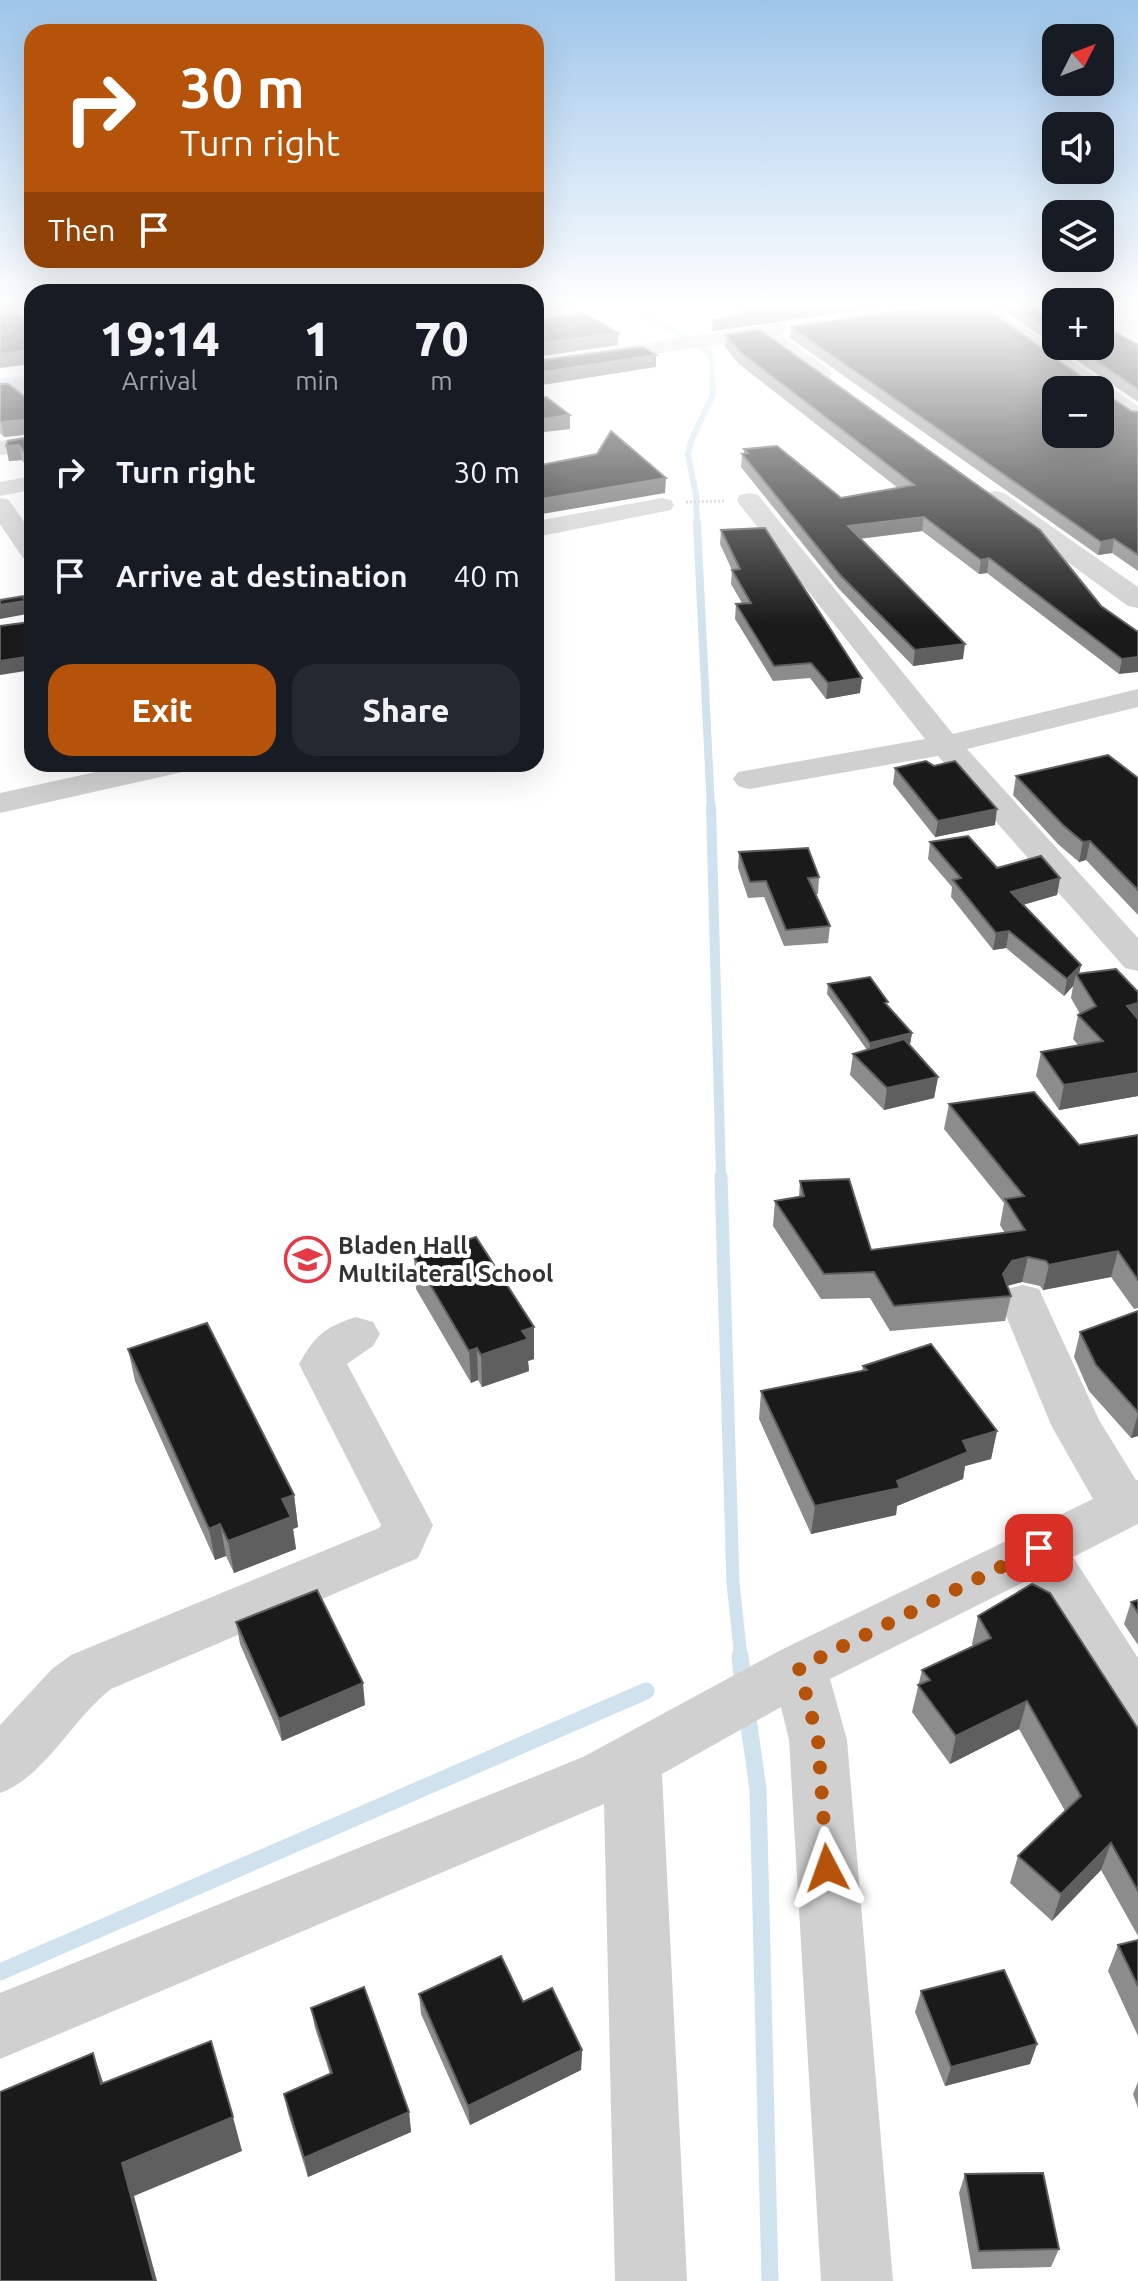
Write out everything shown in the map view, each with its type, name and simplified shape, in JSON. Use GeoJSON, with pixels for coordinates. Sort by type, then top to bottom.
{"type":"FeatureCollection","features":[{"type":"Feature","properties":{"kind":"street"},"geometry":{"type":"LineString","coordinates":[[0,448],[24,444]]}},
{"type":"Feature","properties":{"kind":"street"},"geometry":{"type":"LineString","coordinates":[[972,482],[1138,600]]}},
{"type":"Feature","properties":{"kind":"street"},"geometry":{"type":"LineString","coordinates":[[0,489],[24,484]]}},
{"type":"Feature","properties":{"kind":"street"},"geometry":{"type":"LineString","coordinates":[[749,500],[946,745],[1138,960]]}},
{"type":"Feature","properties":{"kind":"street"},"geometry":{"type":"LineString","coordinates":[[544,528],[672,504]]}},
{"type":"Feature","properties":{"kind":"street"},"geometry":{"type":"LineString","coordinates":[[0,505],[24,540]]}},
{"type":"Feature","properties":{"kind":"street"},"geometry":{"type":"LineString","coordinates":[[749,779],[946,745],[1138,698]]}},
{"type":"Feature","properties":{"kind":"street"},"geometry":{"type":"LineString","coordinates":[[0,803],[140,772]]}},
{"type":"Feature","properties":{"kind":"street"},"geometry":{"type":"LineString","coordinates":[[0,2026],[604,1776],[799,1668],[1131,1503],[1076,1425],[1023,1301]]}},
{"type":"Feature","properties":{"kind":"street"},"geometry":{"type":"LineString","coordinates":[[0,1767],[72,1686],[91,1672],[399,1543],[407,1525],[323,1364],[332,1348],[356,1334]]}},
{"type":"Feature","properties":{"kind":"street"},"geometry":{"type":"LineString","coordinates":[[1039,1548],[1138,1707]]}},
{"type":"Feature","properties":{"kind":"street"},"geometry":{"type":"LineString","coordinates":[[799,1668],[818,1740],[857,2281]]}},
{"type":"Feature","properties":{"kind":"street"},"geometry":{"type":"LineString","coordinates":[[632,1760],[651,2281]]}},
{"type":"Feature","properties":{"kind":"path"},"geometry":{"type":"LineString","coordinates":[[672,504],[716,501]]}},
{"type":"Feature","properties":{"kind":"building"},"geometry":{"type":"Polygon","coordinates":[[[0,412],[24,412],[24,420],[0,421],[0,412]]]}},
{"type":"Feature","properties":{"kind":"building"},"geometry":{"type":"Polygon","coordinates":[[[544,412],[570,415],[544,419],[544,412]]]}},
{"type":"Feature","properties":{"kind":"building"},"geometry":{"type":"Polygon","coordinates":[[[819,412],[875,412],[1040,530],[1101,606],[1138,632],[1138,657],[1122,659],[989,558],[981,560],[924,517],[848,526],[965,644],[915,650],[840,575],[742,454],[748,453],[744,449],[777,446],[841,498],[914,485],[819,412]]]}},
{"type":"Feature","properties":{"kind":"building"},"geometry":{"type":"Polygon","coordinates":[[[914,412],[1042,412],[1042,448],[1114,448],[1114,412],[1138,412],[1138,555],[1114,539],[1101,542],[914,412]]]}},
{"type":"Feature","properties":{"kind":"building"},"geometry":{"type":"Polygon","coordinates":[[[611,431],[666,478],[544,499],[544,464],[597,454],[611,431]]]}},
{"type":"Feature","properties":{"kind":"building"},"geometry":{"type":"Polygon","coordinates":[[[24,438],[24,452],[19,445],[6,446],[8,441],[24,438]]]}},
{"type":"Feature","properties":{"kind":"building"},"geometry":{"type":"Polygon","coordinates":[[[765,528],[862,678],[828,683],[811,663],[774,666],[736,604],[751,603],[732,570],[740,569],[721,530],[765,528]]]}},
{"type":"Feature","properties":{"kind":"building"},"geometry":{"type":"Polygon","coordinates":[[[23,596],[24,598],[24,601],[0,605],[0,600],[23,596]]]}},
{"type":"Feature","properties":{"kind":"building"},"geometry":{"type":"Polygon","coordinates":[[[24,623],[24,657],[0,661],[0,626],[24,623]]]}},
{"type":"Feature","properties":{"kind":"building"},"geometry":{"type":"Polygon","coordinates":[[[1108,755],[1138,778],[1138,890],[1090,841],[1083,842],[1063,825],[1016,776],[1108,755]]]}},
{"type":"Feature","properties":{"kind":"building"},"geometry":{"type":"Polygon","coordinates":[[[926,761],[934,766],[955,761],[997,809],[938,821],[895,768],[926,761]]]}},
{"type":"Feature","properties":{"kind":"building"},"geometry":{"type":"Polygon","coordinates":[[[968,836],[997,868],[1041,856],[1060,878],[1011,892],[1081,965],[1067,979],[1009,931],[996,933],[953,880],[961,878],[930,842],[968,836]]]}},
{"type":"Feature","properties":{"kind":"building"},"geometry":{"type":"Polygon","coordinates":[[[808,848],[819,877],[808,878],[830,926],[786,930],[766,881],[750,882],[739,852],[808,848]]]}},
{"type":"Feature","properties":{"kind":"building"},"geometry":{"type":"Polygon","coordinates":[[[1116,969],[1138,992],[1138,1003],[1127,1006],[1138,1019],[1138,1073],[1064,1085],[1041,1052],[1103,1041],[1078,1015],[1096,1006],[1076,974],[1116,969]]]}},
{"type":"Feature","properties":{"kind":"building"},"geometry":{"type":"Polygon","coordinates":[[[870,977],[888,1002],[885,1003],[912,1033],[870,1043],[828,984],[870,977]]]}},
{"type":"Feature","properties":{"kind":"building"},"geometry":{"type":"Polygon","coordinates":[[[904,1039],[938,1077],[887,1088],[853,1054],[904,1039]]]}},
{"type":"Feature","properties":{"kind":"building"},"geometry":{"type":"Polygon","coordinates":[[[1034,1092],[1079,1145],[1138,1135],[1138,1280],[1118,1251],[1049,1265],[1046,1261],[1028,1257],[1012,1261],[1003,1274],[1011,1296],[894,1306],[874,1272],[824,1274],[775,1201],[804,1196],[800,1181],[849,1179],[871,1250],[1025,1230],[1005,1199],[1024,1196],[949,1104],[1034,1092]]]}},
{"type":"Feature","properties":{"kind":"building"},"geometry":{"type":"Polygon","coordinates":[[[476,1237],[534,1327],[522,1331],[528,1339],[481,1355],[477,1348],[469,1351],[414,1257],[476,1237]]]}},
{"type":"Feature","properties":{"kind":"building"},"geometry":{"type":"Polygon","coordinates":[[[1138,1311],[1138,1412],[1096,1365],[1080,1332],[1138,1311]]]}},
{"type":"Feature","properties":{"kind":"building"},"geometry":{"type":"Polygon","coordinates":[[[207,1323],[294,1495],[282,1499],[291,1517],[228,1541],[220,1524],[209,1529],[128,1349],[207,1323]]]}},
{"type":"Feature","properties":{"kind":"building"},"geometry":{"type":"Polygon","coordinates":[[[931,1344],[997,1431],[963,1441],[968,1452],[897,1481],[900,1488],[815,1506],[761,1391],[867,1370],[863,1366],[931,1344]]]}},
{"type":"Feature","properties":{"kind":"building"},"geometry":{"type":"Polygon","coordinates":[[[1032,1584],[1050,1593],[1138,1729],[1138,1891],[1111,1843],[1061,1894],[1018,1856],[1081,1796],[1027,1701],[956,1736],[918,1685],[930,1680],[922,1670],[991,1638],[978,1616],[1032,1584]]]}},
{"type":"Feature","properties":{"kind":"building"},"geometry":{"type":"Polygon","coordinates":[[[317,1590],[363,1683],[279,1719],[236,1622],[317,1590]]]}},
{"type":"Feature","properties":{"kind":"building"},"geometry":{"type":"Polygon","coordinates":[[[1138,1600],[1138,1613],[1131,1602],[1138,1600]]]}},
{"type":"Feature","properties":{"kind":"building"},"geometry":{"type":"Polygon","coordinates":[[[1138,1940],[1138,1986],[1118,1945],[1138,1940]]]}},
{"type":"Feature","properties":{"kind":"building"},"geometry":{"type":"Polygon","coordinates":[[[501,1956],[523,2002],[552,1988],[582,2050],[468,2106],[419,1994],[501,1956]]]}},
{"type":"Feature","properties":{"kind":"building"},"geometry":{"type":"Polygon","coordinates":[[[1004,1970],[1037,2044],[951,2067],[921,1991],[1004,1970]]]}},
{"type":"Feature","properties":{"kind":"building"},"geometry":{"type":"Polygon","coordinates":[[[364,1987],[409,2112],[304,2158],[284,2094],[332,2073],[311,2008],[364,1987]]]}},
{"type":"Feature","properties":{"kind":"building"},"geometry":{"type":"Polygon","coordinates":[[[211,2041],[233,2117],[122,2163],[154,2281],[0,2281],[0,2092],[93,2053],[101,2084],[211,2041]]]}},
{"type":"Feature","properties":{"kind":"building"},"geometry":{"type":"Polygon","coordinates":[[[1043,2173],[1059,2249],[979,2251],[965,2174],[1043,2173]]]}},
{"type":"Feature","properties":{"kind":"waterway"},"geometry":{"type":"LineString","coordinates":[[697,525],[696,495],[688,455],[705,412]]}},
{"type":"Feature","properties":{"kind":"waterway"},"geometry":{"type":"LineString","coordinates":[[697,523],[711,809]]}},
{"type":"Feature","properties":{"kind":"waterway"},"geometry":{"type":"LineString","coordinates":[[711,807],[721,1178]]}},
{"type":"Feature","properties":{"kind":"waterway"},"geometry":{"type":"LineString","coordinates":[[721,1176],[733,1583],[741,1658]]}},
{"type":"Feature","properties":{"kind":"waterway"},"geometry":{"type":"LineString","coordinates":[[740,1656],[743,1683]]}},
{"type":"Feature","properties":{"kind":"waterway"},"geometry":{"type":"LineString","coordinates":[[0,1972],[646,1691]]}},
{"type":"Feature","properties":{"kind":"waterway"},"geometry":{"type":"LineString","coordinates":[[747,1712],[758,1789],[770,2281]]}},
{"type":"Feature","properties":{"kind":"place","name":"Bladen Hall Multilateral School"},"geometry":{"type":"Point","coordinates":[307,1260]}},
{"type":"Feature","properties":{"kind":"route"},"geometry":{"type":"LineString","coordinates":[[827,1868],[818,1740],[799,1668],[1039,1548]]}}]}
